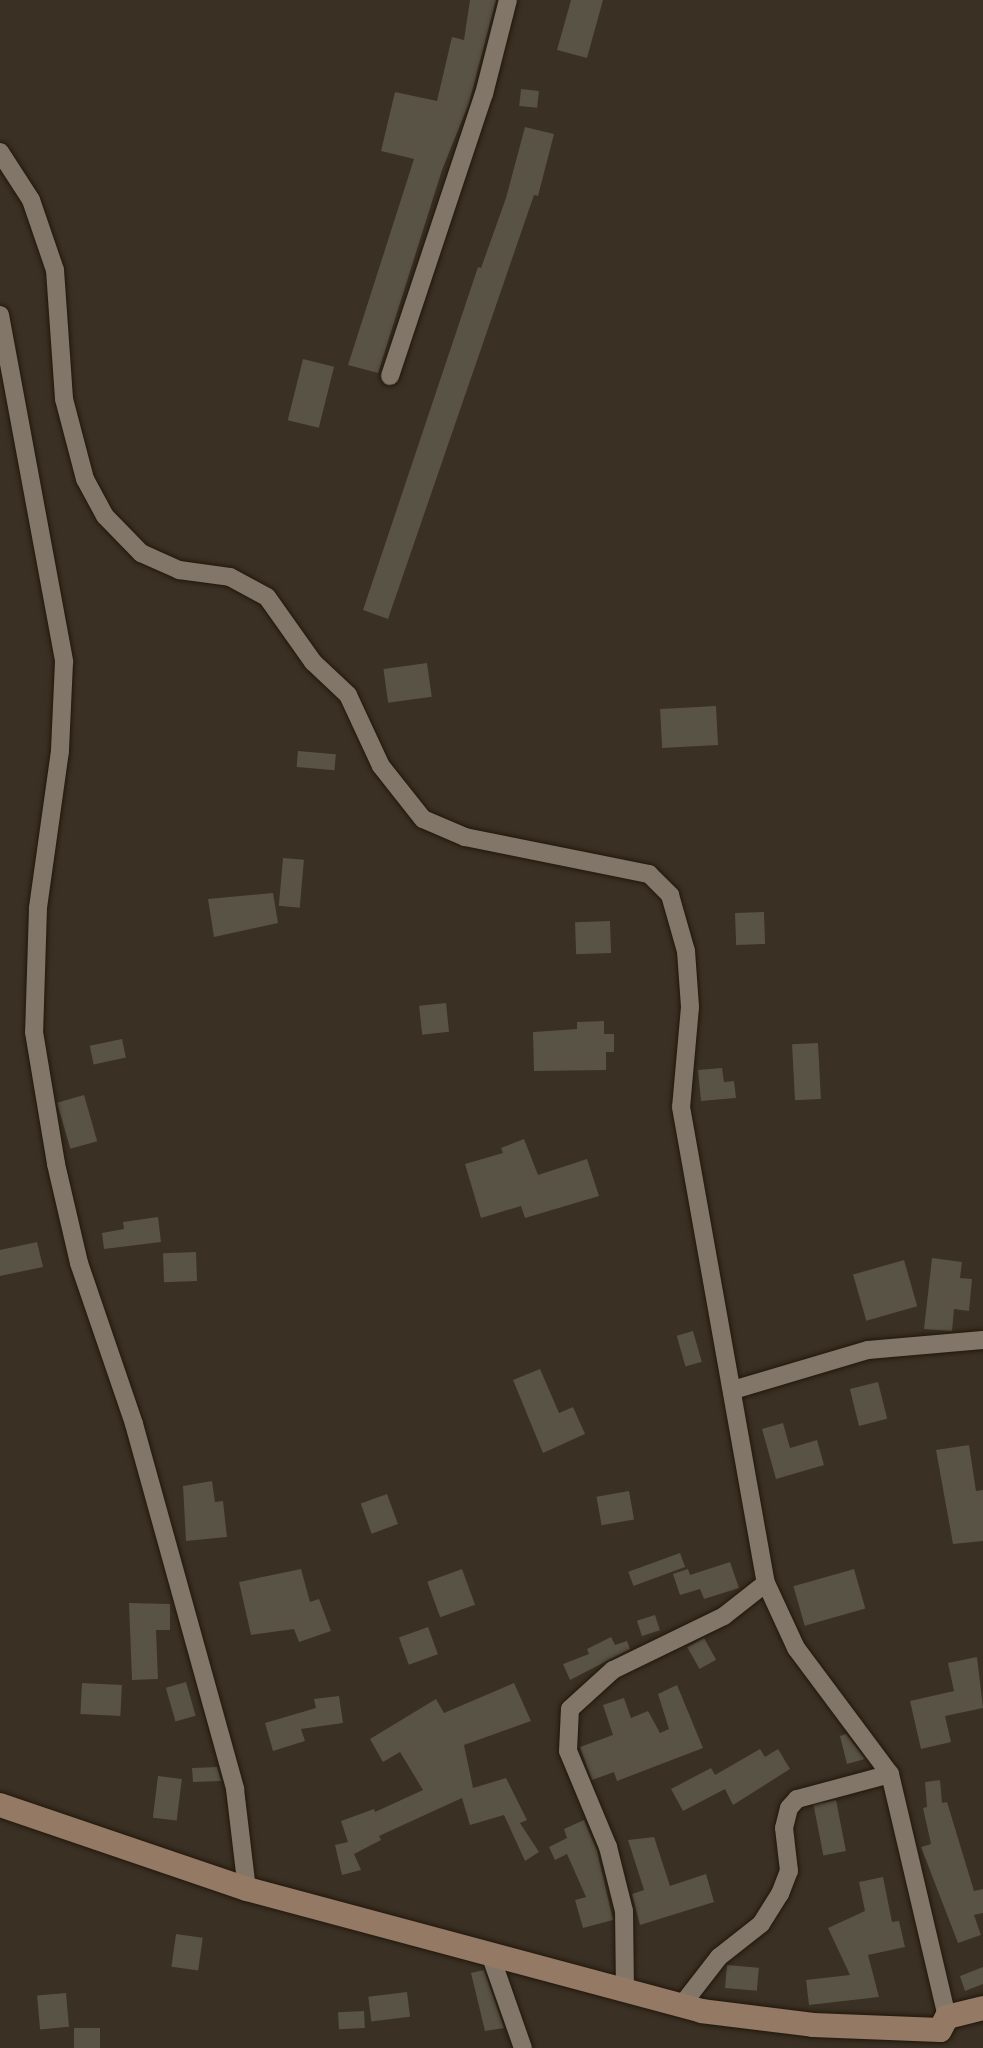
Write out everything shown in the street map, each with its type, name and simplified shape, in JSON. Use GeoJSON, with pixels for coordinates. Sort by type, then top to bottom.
{"type":"FeatureCollection","features":[{"type":"Feature","properties":{"kind":"street"},"geometry":{"type":"LineString","coordinates":[[390,376],[484,94],[508,0]]}},
{"type":"Feature","properties":{"kind":"street"},"geometry":{"type":"LineString","coordinates":[[0,152],[31,200],[55,271],[64,399],[85,479],[105,516],[141,553],[179,570],[230,577],[267,597],[313,662],[348,695],[381,766],[423,819],[465,837],[649,874],[670,895],[686,951],[690,1007],[681,1107],[766,1583],[796,1647],[890,1774],[943,2032]]}},
{"type":"Feature","properties":{"kind":"street"},"geometry":{"type":"LineString","coordinates":[[0,315],[64,662],[60,751],[38,908],[34,1032],[55,1164],[79,1263],[134,1424],[235,1789],[247,1889]]}},
{"type":"Feature","properties":{"kind":"street"},"geometry":{"type":"LineString","coordinates":[[733,1390],[868,1350],[983,1340]]}},
{"type":"Feature","properties":{"kind":"street"},"geometry":{"type":"LineString","coordinates":[[625,1991],[624,1912],[608,1847],[569,1751],[570,1709],[613,1670],[724,1616],[766,1583]]}},
{"type":"Feature","properties":{"kind":"street"},"geometry":{"type":"LineString","coordinates":[[681,2006],[719,1957],[761,1924],[780,1895],[789,1871],[784,1828],[789,1808],[797,1800],[890,1774]]}},
{"type":"Feature","properties":{"kind":"street"},"geometry":{"type":"LineString","coordinates":[[0,1805],[247,1889],[681,2006],[813,2025],[943,2032],[983,2008]]}},
{"type":"Feature","properties":{"kind":"street"},"geometry":{"type":"LineString","coordinates":[[490,1954],[523,2048]]}},
{"type":"Feature","properties":{"kind":"building"},"geometry":{"type":"Polygon","coordinates":[[[470,0],[496,0],[469,103],[442,170],[378,373],[348,365],[414,159],[381,151],[395,92],[437,101],[452,37],[464,40],[470,0]]]}},
{"type":"Feature","properties":{"kind":"building"},"geometry":{"type":"Polygon","coordinates":[[[571,0],[603,0],[587,58],[557,50],[571,0]]]}},
{"type":"Feature","properties":{"kind":"building"},"geometry":{"type":"Polygon","coordinates":[[[521,89],[539,91],[537,108],[519,106],[521,89]]]}},
{"type":"Feature","properties":{"kind":"building"},"geometry":{"type":"Polygon","coordinates":[[[525,127],[554,134],[538,196],[534,195],[388,619],[363,610],[478,267],[481,268],[506,198],[525,127]]]}},
{"type":"Feature","properties":{"kind":"building"},"geometry":{"type":"Polygon","coordinates":[[[303,359],[334,367],[319,428],[288,420],[303,359]]]}},
{"type":"Feature","properties":{"kind":"building"},"geometry":{"type":"Polygon","coordinates":[[[427,663],[432,697],[388,703],[383,669],[427,663]]]}},
{"type":"Feature","properties":{"kind":"building"},"geometry":{"type":"Polygon","coordinates":[[[716,706],[718,745],[662,748],[660,709],[716,706]]]}},
{"type":"Feature","properties":{"kind":"building"},"geometry":{"type":"Polygon","coordinates":[[[298,751],[336,754],[334,770],[297,767],[298,751]]]}},
{"type":"Feature","properties":{"kind":"building"},"geometry":{"type":"Polygon","coordinates":[[[283,858],[304,860],[300,908],[279,906],[283,858]]]}},
{"type":"Feature","properties":{"kind":"building"},"geometry":{"type":"Polygon","coordinates":[[[273,893],[278,923],[214,937],[208,899],[273,893]]]}},
{"type":"Feature","properties":{"kind":"building"},"geometry":{"type":"Polygon","coordinates":[[[764,912],[765,944],[736,945],[735,913],[764,912]]]}},
{"type":"Feature","properties":{"kind":"building"},"geometry":{"type":"Polygon","coordinates":[[[610,921],[611,953],[576,954],[575,922],[610,921]]]}},
{"type":"Feature","properties":{"kind":"building"},"geometry":{"type":"Polygon","coordinates":[[[446,1003],[449,1032],[422,1035],[419,1006],[446,1003]]]}},
{"type":"Feature","properties":{"kind":"building"},"geometry":{"type":"Polygon","coordinates":[[[604,1021],[604,1034],[614,1034],[614,1052],[606,1052],[606,1070],[534,1071],[533,1032],[577,1029],[577,1022],[604,1021]]]}},
{"type":"Feature","properties":{"kind":"building"},"geometry":{"type":"Polygon","coordinates":[[[122,1039],[126,1058],[94,1064],[90,1046],[122,1039]]]}},
{"type":"Feature","properties":{"kind":"building"},"geometry":{"type":"Polygon","coordinates":[[[818,1043],[821,1099],[795,1100],[792,1044],[818,1043]]]}},
{"type":"Feature","properties":{"kind":"building"},"geometry":{"type":"Polygon","coordinates":[[[722,1068],[724,1082],[734,1081],[736,1098],[701,1101],[698,1070],[722,1068]]]}},
{"type":"Feature","properties":{"kind":"building"},"geometry":{"type":"Polygon","coordinates":[[[84,1095],[97,1141],[70,1149],[57,1103],[84,1095]]]}},
{"type":"Feature","properties":{"kind":"building"},"geometry":{"type":"Polygon","coordinates":[[[524,1139],[538,1175],[587,1159],[599,1196],[525,1218],[521,1206],[481,1218],[465,1164],[503,1153],[501,1148],[524,1139]]]}},
{"type":"Feature","properties":{"kind":"building"},"geometry":{"type":"Polygon","coordinates":[[[158,1217],[161,1242],[104,1249],[102,1233],[124,1229],[123,1222],[158,1217]]]}},
{"type":"Feature","properties":{"kind":"building"},"geometry":{"type":"Polygon","coordinates":[[[37,1242],[43,1267],[0,1276],[0,1250],[37,1242]]]}},
{"type":"Feature","properties":{"kind":"building"},"geometry":{"type":"Polygon","coordinates":[[[196,1252],[197,1281],[164,1282],[163,1253],[196,1252]]]}},
{"type":"Feature","properties":{"kind":"building"},"geometry":{"type":"Polygon","coordinates":[[[932,1258],[962,1262],[960,1278],[972,1279],[969,1311],[954,1309],[952,1331],[924,1329],[932,1258]]]}},
{"type":"Feature","properties":{"kind":"building"},"geometry":{"type":"Polygon","coordinates":[[[904,1260],[917,1306],[866,1321],[853,1275],[904,1260]]]}},
{"type":"Feature","properties":{"kind":"building"},"geometry":{"type":"Polygon","coordinates":[[[693,1331],[702,1362],[685,1366],[677,1336],[693,1331]]]}},
{"type":"Feature","properties":{"kind":"building"},"geometry":{"type":"Polygon","coordinates":[[[540,1369],[559,1413],[573,1407],[585,1434],[543,1453],[513,1380],[540,1369]]]}},
{"type":"Feature","properties":{"kind":"building"},"geometry":{"type":"Polygon","coordinates":[[[878,1382],[887,1419],[859,1426],[850,1389],[878,1382]]]}},
{"type":"Feature","properties":{"kind":"building"},"geometry":{"type":"Polygon","coordinates":[[[783,1423],[790,1448],[817,1440],[824,1465],[776,1479],[762,1429],[783,1423]]]}},
{"type":"Feature","properties":{"kind":"building"},"geometry":{"type":"Polygon","coordinates":[[[969,1445],[976,1491],[983,1490],[983,1541],[953,1544],[936,1450],[969,1445]]]}},
{"type":"Feature","properties":{"kind":"building"},"geometry":{"type":"Polygon","coordinates":[[[212,1481],[215,1502],[223,1501],[227,1537],[186,1541],[183,1486],[212,1481]]]}},
{"type":"Feature","properties":{"kind":"building"},"geometry":{"type":"Polygon","coordinates":[[[629,1491],[634,1520],[602,1525],[597,1497],[629,1491]]]}},
{"type":"Feature","properties":{"kind":"building"},"geometry":{"type":"Polygon","coordinates":[[[387,1494],[398,1524],[372,1534],[361,1504],[387,1494]]]}},
{"type":"Feature","properties":{"kind":"building"},"geometry":{"type":"Polygon","coordinates":[[[680,1553],[685,1567],[633,1586],[628,1572],[680,1553]]]}},
{"type":"Feature","properties":{"kind":"building"},"geometry":{"type":"Polygon","coordinates":[[[730,1562],[739,1588],[704,1599],[700,1589],[680,1595],[673,1574],[688,1569],[690,1575],[730,1562]]]}},
{"type":"Feature","properties":{"kind":"building"},"geometry":{"type":"Polygon","coordinates":[[[301,1569],[310,1602],[319,1599],[331,1631],[299,1642],[294,1629],[251,1635],[239,1582],[301,1569]]]}},
{"type":"Feature","properties":{"kind":"building"},"geometry":{"type":"Polygon","coordinates":[[[462,1569],[475,1605],[440,1617],[427,1582],[462,1569]]]}},
{"type":"Feature","properties":{"kind":"building"},"geometry":{"type":"Polygon","coordinates":[[[854,1569],[865,1608],[805,1626],[793,1586],[854,1569]]]}},
{"type":"Feature","properties":{"kind":"building"},"geometry":{"type":"Polygon","coordinates":[[[129,1603],[170,1604],[170,1630],[156,1630],[158,1679],[132,1680],[129,1603]]]}},
{"type":"Feature","properties":{"kind":"building"},"geometry":{"type":"Polygon","coordinates":[[[655,1615],[660,1630],[642,1636],[637,1621],[655,1615]]]}},
{"type":"Feature","properties":{"kind":"building"},"geometry":{"type":"Polygon","coordinates":[[[428,1627],[438,1654],[409,1665],[399,1638],[428,1627]]]}},
{"type":"Feature","properties":{"kind":"building"},"geometry":{"type":"Polygon","coordinates":[[[611,1637],[615,1645],[627,1641],[630,1649],[570,1680],[563,1664],[589,1654],[587,1649],[611,1637]]]}},
{"type":"Feature","properties":{"kind":"building"},"geometry":{"type":"Polygon","coordinates":[[[704,1638],[716,1660],[700,1669],[687,1647],[704,1638]]]}},
{"type":"Feature","properties":{"kind":"building"},"geometry":{"type":"Polygon","coordinates":[[[977,1657],[983,1708],[945,1716],[951,1742],[921,1749],[910,1701],[954,1691],[948,1663],[977,1657]]]}},
{"type":"Feature","properties":{"kind":"building"},"geometry":{"type":"Polygon","coordinates":[[[186,1682],[196,1716],[175,1721],[166,1688],[186,1682]]]}},
{"type":"Feature","properties":{"kind":"building"},"geometry":{"type":"Polygon","coordinates":[[[82,1683],[122,1685],[120,1716],[80,1714],[82,1683]]]}},
{"type":"Feature","properties":{"kind":"building"},"geometry":{"type":"Polygon","coordinates":[[[514,1683],[531,1721],[464,1745],[473,1788],[506,1778],[527,1820],[520,1823],[539,1852],[525,1861],[504,1815],[470,1825],[462,1798],[379,1836],[381,1840],[354,1854],[361,1870],[342,1875],[335,1845],[348,1842],[341,1821],[374,1809],[375,1812],[423,1790],[400,1752],[383,1762],[370,1739],[436,1699],[444,1713],[514,1683]]]}},
{"type":"Feature","properties":{"kind":"building"},"geometry":{"type":"Polygon","coordinates":[[[677,1685],[703,1748],[617,1781],[614,1772],[592,1780],[580,1747],[613,1735],[603,1705],[624,1698],[631,1718],[648,1711],[660,1733],[669,1729],[658,1694],[677,1685]]]}},
{"type":"Feature","properties":{"kind":"building"},"geometry":{"type":"Polygon","coordinates":[[[339,1696],[343,1723],[301,1729],[305,1741],[273,1751],[265,1723],[316,1708],[314,1699],[339,1696]]]}},
{"type":"Feature","properties":{"kind":"building"},"geometry":{"type":"Polygon","coordinates":[[[846,1734],[865,1759],[847,1764],[840,1736],[846,1734]]]}},
{"type":"Feature","properties":{"kind":"building"},"geometry":{"type":"Polygon","coordinates":[[[760,1749],[765,1757],[778,1749],[790,1769],[733,1805],[725,1789],[683,1811],[671,1789],[711,1768],[715,1775],[760,1749]]]}},
{"type":"Feature","properties":{"kind":"building"},"geometry":{"type":"Polygon","coordinates":[[[217,1767],[221,1781],[193,1782],[192,1768],[217,1767]]]}},
{"type":"Feature","properties":{"kind":"building"},"geometry":{"type":"Polygon","coordinates":[[[158,1776],[182,1779],[177,1821],[153,1818],[158,1776]]]}},
{"type":"Feature","properties":{"kind":"building"},"geometry":{"type":"Polygon","coordinates":[[[940,1780],[942,1803],[947,1802],[974,1891],[983,1889],[983,1913],[974,1915],[981,1935],[958,1943],[921,1847],[931,1844],[923,1808],[927,1807],[925,1782],[940,1780]]]}},
{"type":"Feature","properties":{"kind":"building"},"geometry":{"type":"Polygon","coordinates":[[[836,1800],[846,1851],[823,1855],[813,1804],[836,1800]]]}},
{"type":"Feature","properties":{"kind":"building"},"geometry":{"type":"Polygon","coordinates":[[[584,1820],[597,1851],[613,1920],[583,1928],[575,1900],[586,1897],[567,1854],[555,1860],[549,1847],[567,1838],[564,1829],[584,1820]]]}},
{"type":"Feature","properties":{"kind":"building"},"geometry":{"type":"Polygon","coordinates":[[[654,1837],[670,1886],[706,1874],[714,1902],[640,1925],[632,1894],[644,1890],[628,1840],[654,1837]]]}},
{"type":"Feature","properties":{"kind":"building"},"geometry":{"type":"Polygon","coordinates":[[[883,1877],[892,1922],[899,1921],[905,1947],[868,1955],[879,1997],[809,2005],[806,1980],[850,1975],[828,1928],[865,1911],[859,1882],[883,1877]]]}},
{"type":"Feature","properties":{"kind":"building"},"geometry":{"type":"Polygon","coordinates":[[[176,1934],[203,1938],[198,1970],[171,1967],[176,1934]]]}},
{"type":"Feature","properties":{"kind":"building"},"geometry":{"type":"Polygon","coordinates":[[[727,1965],[759,1968],[757,1991],[725,1988],[727,1965]]]}},
{"type":"Feature","properties":{"kind":"building"},"geometry":{"type":"Polygon","coordinates":[[[983,1967],[983,1984],[965,1991],[960,1976],[983,1967]]]}},
{"type":"Feature","properties":{"kind":"building"},"geometry":{"type":"Polygon","coordinates":[[[484,1970],[504,2028],[485,2031],[471,1973],[484,1970]]]}},
{"type":"Feature","properties":{"kind":"building"},"geometry":{"type":"Polygon","coordinates":[[[407,1992],[410,2017],[371,2022],[368,1997],[407,1992]]]}},
{"type":"Feature","properties":{"kind":"building"},"geometry":{"type":"Polygon","coordinates":[[[66,1993],[69,2027],[40,2029],[37,1996],[66,1993]]]}},
{"type":"Feature","properties":{"kind":"building"},"geometry":{"type":"Polygon","coordinates":[[[364,2011],[365,2028],[339,2029],[338,2012],[364,2011]]]}},
{"type":"Feature","properties":{"kind":"building"},"geometry":{"type":"Polygon","coordinates":[[[74,2028],[100,2028],[100,2048],[74,2048],[74,2028]]]}}]}
